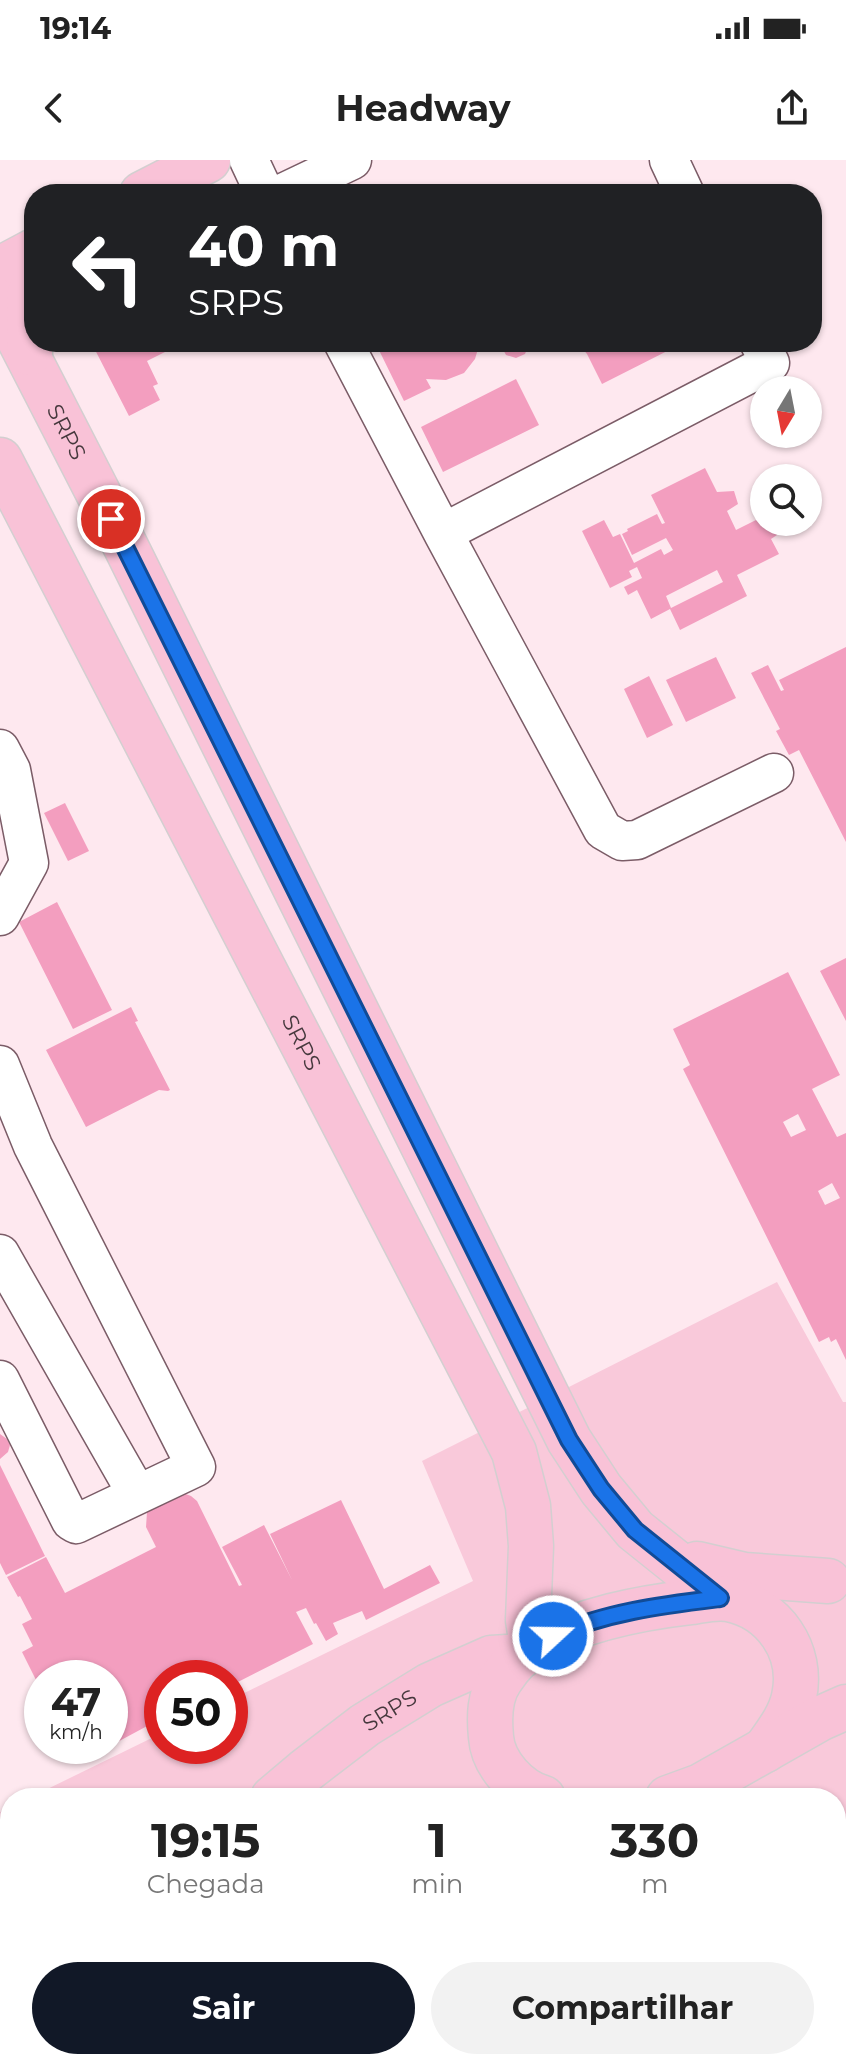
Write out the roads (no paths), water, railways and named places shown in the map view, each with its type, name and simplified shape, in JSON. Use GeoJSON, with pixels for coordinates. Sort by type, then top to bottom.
{"type":"FeatureCollection","features":[{"type":"Feature","properties":{"kind":"main road"},"geometry":{"type":"LineString","coordinates":[[161,184],[208,160]]}},
{"type":"Feature","properties":{"kind":"main road"},"geometry":{"type":"LineString","coordinates":[[0,269],[24,256]]}},
{"type":"Feature","properties":{"kind":"main road","name":"SRPS"},"geometry":{"type":"LineString","coordinates":[[0,302],[24,348]]}},
{"type":"Feature","properties":{"kind":"main road","name":"SRPS"},"geometry":{"type":"LineString","coordinates":[[26,352],[139,573],[569,1440],[601,1489],[635,1530],[725,1599],[755,1608],[776,1624],[790,1647],[797,1672],[794,1699],[765,1750]]}},
{"type":"Feature","properties":{"kind":"main road"},"geometry":{"type":"LineString","coordinates":[[30,352],[30,360]]}},
{"type":"Feature","properties":{"kind":"main road","name":"SRPS"},"geometry":{"type":"LineString","coordinates":[[0,460],[514,1452],[528,1506],[531,1546],[527,1651],[491,1658],[430,1685],[365,1725],[285,1788]]}},
{"type":"Feature","properties":{"kind":"main road"},"geometry":{"type":"LineString","coordinates":[[665,1553],[744,1575],[837,1580]]}},
{"type":"Feature","properties":{"kind":"main road"},"geometry":{"type":"LineString","coordinates":[[430,1685],[494,1632],[530,1580]]}},
{"type":"Feature","properties":{"kind":"main road"},"geometry":{"type":"LineString","coordinates":[[524,1788],[507,1774],[491,1744],[489,1712],[499,1681],[527,1651],[574,1626],[621,1614],[725,1599],[773,1586],[837,1580]]}},
{"type":"Feature","properties":{"kind":"main road"},"geometry":{"type":"LineString","coordinates":[[696,1788],[846,1707]]}},
{"type":"Feature","properties":{"kind":"lane"},"geometry":{"type":"LineString","coordinates":[[249,160],[275,184]]}},
{"type":"Feature","properties":{"kind":"lane"},"geometry":{"type":"LineString","coordinates":[[298,184],[352,160]]}},
{"type":"Feature","properties":{"kind":"lane"},"geometry":{"type":"LineString","coordinates":[[669,160],[680,184]]}},
{"type":"Feature","properties":{"kind":"lane"},"geometry":{"type":"LineString","coordinates":[[348,352],[603,830],[622,841],[637,840],[774,773]]}},
{"type":"Feature","properties":{"kind":"lane"},"geometry":{"type":"LineString","coordinates":[[443,533],[770,363],[764,352]]}},
{"type":"Feature","properties":{"kind":"lane"},"geometry":{"type":"LineString","coordinates":[[0,749],[11,770],[29,863],[0,916]]}},
{"type":"Feature","properties":{"kind":"lane"},"geometry":{"type":"LineString","coordinates":[[0,1065],[33,1146],[196,1467],[76,1524],[71,1521],[0,1380]]}},
{"type":"Feature","properties":{"kind":"lane"},"geometry":{"type":"LineString","coordinates":[[0,1254],[137,1494]]}}]}
